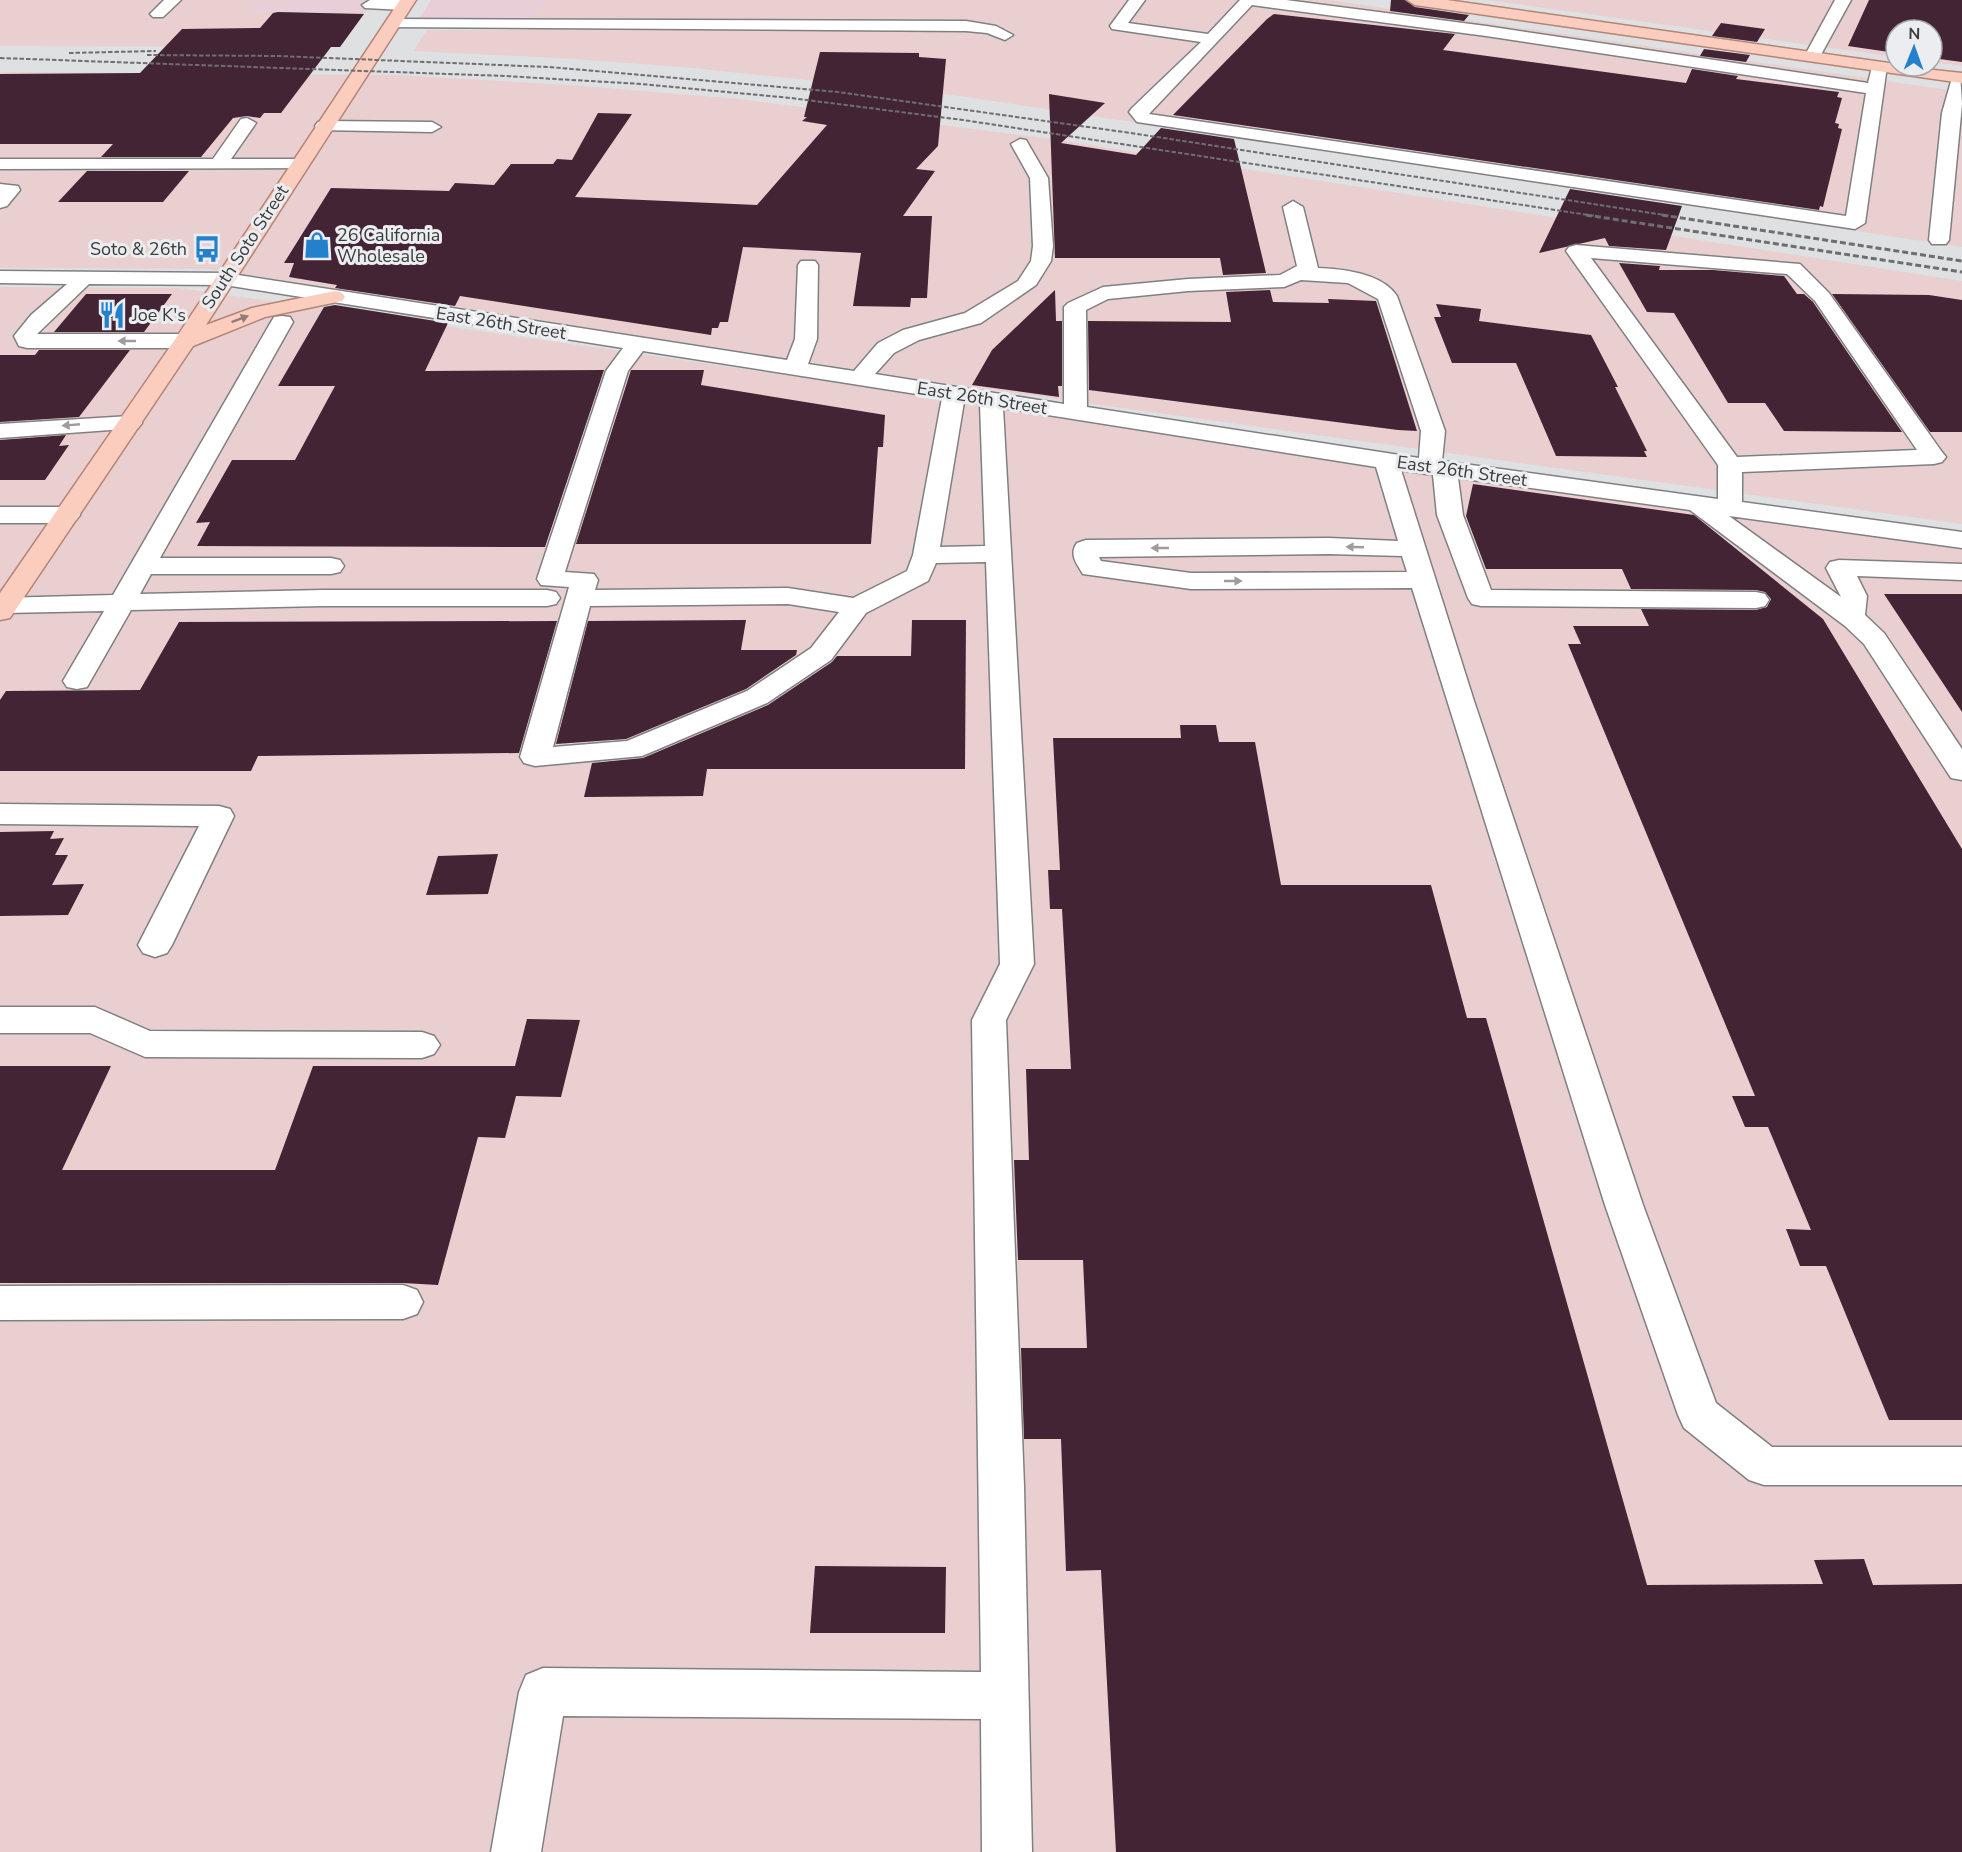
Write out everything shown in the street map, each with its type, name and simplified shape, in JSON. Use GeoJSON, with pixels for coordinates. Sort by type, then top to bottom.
{"type":"FeatureCollection","features":[{"type":"Feature","properties":{"kind":"main road"},"geometry":{"type":"LineString","coordinates":[[1415,0],[1961,78]]}},
{"type":"Feature","properties":{"kind":"main road","name":"South Soto Street"},"geometry":{"type":"LineString","coordinates":[[3,609],[185,341],[406,2]]}},
{"type":"Feature","properties":{"kind":"main road"},"geometry":{"type":"LineString","coordinates":[[185,341],[259,312],[335,297]]}},
{"type":"Feature","properties":{"kind":"street"},"geometry":{"type":"LineString","coordinates":[[158,14],[173,0]]}},
{"type":"Feature","properties":{"kind":"street"},"geometry":{"type":"LineString","coordinates":[[1137,0],[1118,26],[1213,39]]}},
{"type":"Feature","properties":{"kind":"street"},"geometry":{"type":"LineString","coordinates":[[1874,89],[1249,0],[1213,39],[1138,112],[1143,118],[1855,223],[1879,66]]}},
{"type":"Feature","properties":{"kind":"street"},"geometry":{"type":"LineString","coordinates":[[1812,57],[1843,0]]}},
{"type":"Feature","properties":{"kind":"street"},"geometry":{"type":"LineString","coordinates":[[362,3],[406,2]]}},
{"type":"Feature","properties":{"kind":"street"},"geometry":{"type":"LineString","coordinates":[[475,24],[485,8]]}},
{"type":"Feature","properties":{"kind":"street"},"geometry":{"type":"LineString","coordinates":[[636,25],[644,9]]}},
{"type":"Feature","properties":{"kind":"street"},"geometry":{"type":"LineString","coordinates":[[1486,32],[1500,12]]}},
{"type":"Feature","properties":{"kind":"street"},"geometry":{"type":"LineString","coordinates":[[393,24],[966,26],[990,29],[1005,35]]}},
{"type":"Feature","properties":{"kind":"street"},"geometry":{"type":"LineString","coordinates":[[1680,61],[1692,40]]}},
{"type":"Feature","properties":{"kind":"street"},"geometry":{"type":"LineString","coordinates":[[1939,240],[1951,113],[1961,78]]}},
{"type":"Feature","properties":{"kind":"street"},"geometry":{"type":"LineString","coordinates":[[218,164],[247,123]]}},
{"type":"Feature","properties":{"kind":"street"},"geometry":{"type":"LineString","coordinates":[[324,126],[432,127]]}},
{"type":"Feature","properties":{"kind":"street"},"geometry":{"type":"LineString","coordinates":[[859,379],[886,348],[911,335],[973,318],[1026,285],[1041,261],[1043,246],[1039,178],[1020,144]]}},
{"type":"Feature","properties":{"kind":"street"},"geometry":{"type":"LineString","coordinates":[[0,164],[299,164]]}},
{"type":"Feature","properties":{"kind":"street"},"geometry":{"type":"LineString","coordinates":[[0,190],[11,190],[0,202]]}},
{"type":"Feature","properties":{"kind":"street"},"geometry":{"type":"LineString","coordinates":[[1075,412],[1075,307],[1103,293],[1188,285],[1284,280],[1308,268],[1293,207]]}},
{"type":"Feature","properties":{"kind":"street"},"geometry":{"type":"LineString","coordinates":[[1730,465],[1934,457],[1822,297],[1793,268],[1576,251],[1730,465],[1730,508]]}},
{"type":"Feature","properties":{"kind":"street"},"geometry":{"type":"LineString","coordinates":[[795,369],[806,339],[808,266]]}},
{"type":"Feature","properties":{"kind":"street"},"geometry":{"type":"LineString","coordinates":[[1297,274],[1352,278],[1369,282],[1387,296],[1433,431],[1437,468],[1450,515],[1481,598],[1756,600]]}},
{"type":"Feature","properties":{"kind":"street","name":"East 26th Street"},"geometry":{"type":"LineString","coordinates":[[0,277],[225,279],[1386,461],[1962,540]]}},
{"type":"Feature","properties":{"kind":"street"},"geometry":{"type":"LineString","coordinates":[[83,278],[74,290],[65,294],[35,321],[25,336],[27,341],[185,341]]}},
{"type":"Feature","properties":{"kind":"street"},"geometry":{"type":"LineString","coordinates":[[77,681],[282,322]]}},
{"type":"Feature","properties":{"kind":"street"},"geometry":{"type":"LineString","coordinates":[[637,344],[617,371],[550,579],[585,580],[535,757],[632,750],[757,697],[821,654],[857,607],[919,575],[927,555],[954,394]]}},
{"type":"Feature","properties":{"kind":"street"},"geometry":{"type":"LineString","coordinates":[[991,399],[1017,964],[989,1020],[1007,1852]]}},
{"type":"Feature","properties":{"kind":"street"},"geometry":{"type":"LineString","coordinates":[[0,431],[130,423]]}},
{"type":"Feature","properties":{"kind":"street"},"geometry":{"type":"LineString","coordinates":[[1386,461],[1624,1205],[1699,1414],[1764,1466],[1962,1466]]}},
{"type":"Feature","properties":{"kind":"street"},"geometry":{"type":"LineString","coordinates":[[1696,504],[1851,618],[1874,639],[1962,771]]}},
{"type":"Feature","properties":{"kind":"street"},"geometry":{"type":"LineString","coordinates":[[0,515],[67,515]]}},
{"type":"Feature","properties":{"kind":"street"},"geometry":{"type":"LineString","coordinates":[[1329,546],[1418,565],[1191,581],[1092,568],[1086,557],[1086,548],[1329,546]]}},
{"type":"Feature","properties":{"kind":"street"},"geometry":{"type":"LineString","coordinates":[[927,555],[998,554]]}},
{"type":"Feature","properties":{"kind":"street"},"geometry":{"type":"LineString","coordinates":[[141,566],[331,566]]}},
{"type":"Feature","properties":{"kind":"street"},"geometry":{"type":"LineString","coordinates":[[1851,618],[1854,596],[1839,568],[1962,572]]}},
{"type":"Feature","properties":{"kind":"street"},"geometry":{"type":"LineString","coordinates":[[579,598],[788,596],[857,607]]}},
{"type":"Feature","properties":{"kind":"street"},"geometry":{"type":"LineString","coordinates":[[3,609],[120,603],[323,598],[547,598]]}},
{"type":"Feature","properties":{"kind":"street"},"geometry":{"type":"LineString","coordinates":[[0,814],[219,816],[155,945]]}},
{"type":"Feature","properties":{"kind":"street"},"geometry":{"type":"LineString","coordinates":[[0,1020],[95,1020],[145,1044],[422,1045]]}},
{"type":"Feature","properties":{"kind":"street"},"geometry":{"type":"LineString","coordinates":[[0,1303],[403,1302]]}},
{"type":"Feature","properties":{"kind":"street"},"geometry":{"type":"LineString","coordinates":[[516,1852],[543,1692],[1005,1696]]}},
{"type":"Feature","properties":{"kind":"shaded area"},"geometry":{"type":"Polygon","coordinates":[[[0,0],[256,0],[247,11],[364,14],[340,47],[0,46],[0,0]]]}},
{"type":"Feature","properties":{"kind":"shaded area"},"geometry":{"type":"Polygon","coordinates":[[[256,0],[374,0],[364,14],[246,11],[256,0]]]}},
{"type":"Feature","properties":{"kind":"shaded area"},"geometry":{"type":"Polygon","coordinates":[[[431,0],[547,0],[534,20],[419,19],[431,0]]]}},
{"type":"Feature","properties":{"kind":"shaded area"},"geometry":{"type":"Polygon","coordinates":[[[547,0],[1329,0],[1962,92],[1962,247],[953,95],[683,67],[413,51],[427,30],[528,30],[547,0]]]}},
{"type":"Feature","properties":{"kind":"shaded area"},"geometry":{"type":"Polygon","coordinates":[[[1489,0],[1962,0],[1962,66],[1944,64],[1944,18],[1884,18],[1884,55],[1489,0]]]}},
{"type":"Feature","properties":{"kind":"shaded area"},"geometry":{"type":"Polygon","coordinates":[[[0,72],[397,75],[570,85],[739,99],[1052,139],[1962,281],[1962,524],[956,385],[209,269],[0,268],[0,72]]]}},
{"type":"Feature","properties":{"kind":"shaded area"},"geometry":{"type":"Polygon","coordinates":[[[0,287],[179,288],[1962,543],[1962,1852],[0,1852],[0,287]]]}},
{"type":"Feature","properties":{"kind":"building"},"geometry":{"type":"Polygon","coordinates":[[[1391,0],[1405,0],[1415,7],[1469,15],[1464,21],[1390,11],[1391,0]]]}},
{"type":"Feature","properties":{"kind":"building"},"geometry":{"type":"Polygon","coordinates":[[[1869,0],[1962,0],[1962,62],[1944,60],[1944,18],[1884,18],[1884,51],[1848,46],[1869,0]]]}},
{"type":"Feature","properties":{"kind":"building"},"geometry":{"type":"Polygon","coordinates":[[[273,13],[364,14],[340,47],[331,47],[281,113],[264,113],[260,118],[247,116],[233,118],[201,157],[101,157],[113,144],[0,144],[0,74],[140,73],[182,29],[260,28],[273,13]]]}},
{"type":"Feature","properties":{"kind":"building"},"geometry":{"type":"Polygon","coordinates":[[[1274,14],[1455,34],[1443,50],[1686,83],[1692,69],[1738,76],[1736,79],[1839,92],[1837,97],[1842,98],[1835,123],[1839,124],[1838,128],[1842,129],[1823,207],[1820,206],[1819,210],[1173,115],[1274,14]]]}},
{"type":"Feature","properties":{"kind":"building"},"geometry":{"type":"Polygon","coordinates":[[[1721,23],[1765,29],[1757,42],[1712,36],[1721,23]]]}},
{"type":"Feature","properties":{"kind":"building"},"geometry":{"type":"Polygon","coordinates":[[[1704,49],[1750,55],[1746,62],[1700,56],[1704,49]]]}},
{"type":"Feature","properties":{"kind":"building"},"geometry":{"type":"Polygon","coordinates":[[[820,52],[919,53],[919,57],[946,59],[938,146],[916,169],[935,171],[903,216],[932,216],[927,298],[911,298],[910,307],[853,306],[861,253],[743,247],[728,322],[720,322],[718,328],[712,328],[711,335],[460,296],[455,306],[335,288],[337,285],[289,277],[294,263],[284,263],[331,188],[449,191],[455,183],[494,185],[511,164],[553,164],[557,159],[572,160],[598,113],[632,114],[575,197],[757,205],[827,125],[802,121],[807,117],[804,117],[820,52]]]}},
{"type":"Feature","properties":{"kind":"building"},"geometry":{"type":"Polygon","coordinates":[[[1049,94],[1105,103],[1061,143],[1136,155],[1161,128],[1234,139],[1266,273],[1223,275],[1220,258],[1055,258],[1049,94]]]}},
{"type":"Feature","properties":{"kind":"building"},"geometry":{"type":"Polygon","coordinates":[[[87,171],[189,171],[163,202],[58,202],[87,171]]]}},
{"type":"Feature","properties":{"kind":"building"},"geometry":{"type":"Polygon","coordinates":[[[1570,189],[1682,206],[1666,250],[1609,246],[1605,238],[1539,253],[1570,189]]]}},
{"type":"Feature","properties":{"kind":"building"},"geometry":{"type":"Polygon","coordinates":[[[1619,263],[1660,266],[1659,270],[1713,270],[1784,276],[1797,294],[1804,294],[1813,302],[1902,432],[1784,431],[1765,403],[1728,403],[1674,313],[1647,312],[1619,263]]]}},
{"type":"Feature","properties":{"kind":"building"},"geometry":{"type":"Polygon","coordinates":[[[1055,290],[1056,321],[1062,321],[1062,386],[1058,386],[1059,397],[972,385],[992,350],[1055,290]]]}},
{"type":"Feature","properties":{"kind":"building"},"geometry":{"type":"Polygon","coordinates":[[[1270,290],[1273,302],[1329,303],[1328,299],[1376,301],[1417,431],[1089,390],[1088,321],[1231,322],[1226,292],[1270,290]]]}},
{"type":"Feature","properties":{"kind":"building","name":"Joe K's"},"geometry":{"type":"Polygon","coordinates":[[[86,294],[172,294],[144,332],[54,332],[86,294]]]}},
{"type":"Feature","properties":{"kind":"building"},"geometry":{"type":"Polygon","coordinates":[[[1832,294],[1929,295],[1962,300],[1962,432],[1930,432],[1832,294]]]}},
{"type":"Feature","properties":{"kind":"building"},"geometry":{"type":"Polygon","coordinates":[[[1436,304],[1481,309],[1479,321],[1591,335],[1618,387],[1615,387],[1647,451],[1644,451],[1647,457],[1556,456],[1516,363],[1452,363],[1434,317],[1441,317],[1436,304]]]}},
{"type":"Feature","properties":{"kind":"building"},"geometry":{"type":"Polygon","coordinates":[[[335,305],[448,323],[425,371],[604,370],[545,547],[197,546],[210,522],[196,523],[232,460],[295,460],[335,386],[278,386],[324,307],[335,305]]]}},
{"type":"Feature","properties":{"kind":"building"},"geometry":{"type":"Polygon","coordinates":[[[39,350],[130,350],[79,417],[0,422],[0,355],[35,355],[39,350]]]}},
{"type":"Feature","properties":{"kind":"building"},"geometry":{"type":"Polygon","coordinates":[[[631,370],[704,370],[701,385],[885,415],[883,447],[878,447],[871,544],[576,544],[631,370]]]}},
{"type":"Feature","properties":{"kind":"building"},"geometry":{"type":"Polygon","coordinates":[[[66,435],[59,446],[69,445],[45,480],[0,480],[0,440],[66,435]]]}},
{"type":"Feature","properties":{"kind":"building"},"geometry":{"type":"Polygon","coordinates":[[[1473,484],[1694,515],[1823,619],[1962,849],[1962,1420],[1889,1420],[1826,1266],[1800,1266],[1786,1229],[1811,1230],[1768,1127],[1745,1127],[1732,1096],[1755,1096],[1568,644],[1581,644],[1573,626],[1649,626],[1641,609],[1756,610],[1767,607],[1771,599],[1765,592],[1756,590],[1631,589],[1622,569],[1486,569],[1466,516],[1473,484]]]}},
{"type":"Feature","properties":{"kind":"building"},"geometry":{"type":"Polygon","coordinates":[[[1884,594],[1962,594],[1962,712],[1884,594]]]}},
{"type":"Feature","properties":{"kind":"building"},"geometry":{"type":"Polygon","coordinates":[[[746,620],[741,650],[797,650],[796,655],[746,689],[626,739],[556,744],[588,621],[746,620]]]}},
{"type":"Feature","properties":{"kind":"building"},"geometry":{"type":"Polygon","coordinates":[[[912,620],[966,620],[965,769],[707,769],[703,796],[584,797],[592,763],[643,758],[768,705],[832,662],[837,656],[911,656],[912,620]]]}},
{"type":"Feature","properties":{"kind":"building"},"geometry":{"type":"Polygon","coordinates":[[[557,621],[519,753],[258,756],[251,771],[0,771],[0,700],[6,691],[140,690],[179,622],[557,621]]]}},
{"type":"Feature","properties":{"kind":"building"},"geometry":{"type":"Polygon","coordinates":[[[1180,725],[1216,725],[1219,742],[1255,742],[1281,885],[1431,885],[1467,1018],[1486,1018],[1647,1585],[1823,1584],[1814,1560],[1864,1559],[1873,1585],[1962,1584],[1962,1852],[1116,1852],[1101,1570],[1066,1571],[1061,1439],[1024,1439],[1021,1348],[1087,1348],[1083,1260],[1018,1260],[1014,1160],[1029,1160],[1026,1069],[1071,1069],[1062,909],[1050,909],[1048,870],[1060,870],[1053,738],[1181,738],[1180,725]]]}},
{"type":"Feature","properties":{"kind":"building"},"geometry":{"type":"Polygon","coordinates":[[[54,831],[50,839],[64,838],[55,855],[68,855],[52,885],[84,884],[68,915],[0,916],[0,832],[54,831]]]}},
{"type":"Feature","properties":{"kind":"building"},"geometry":{"type":"Polygon","coordinates":[[[498,854],[488,894],[426,895],[438,856],[498,854]]]}},
{"type":"Feature","properties":{"kind":"building"},"geometry":{"type":"Polygon","coordinates":[[[527,1019],[580,1020],[561,1097],[516,1096],[505,1138],[478,1137],[438,1285],[403,1283],[0,1283],[0,1066],[111,1066],[62,1170],[275,1170],[313,1066],[515,1066],[527,1019]]]}},
{"type":"Feature","properties":{"kind":"building"},"geometry":{"type":"Polygon","coordinates":[[[815,1566],[946,1567],[945,1633],[810,1633],[815,1566]]]}},
{"type":"Feature","properties":{"kind":"railway"},"geometry":{"type":"LineString","coordinates":[[69,53],[156,51]]}},
{"type":"Feature","properties":{"kind":"railway"},"geometry":{"type":"LineString","coordinates":[[147,55],[279,56],[549,67],[838,92],[1131,133],[1671,216]]}},
{"type":"Feature","properties":{"kind":"railway"},"geometry":{"type":"LineString","coordinates":[[0,58],[505,76],[641,84],[791,98],[963,120],[1595,216]]}},
{"type":"Feature","properties":{"kind":"railway"},"geometry":{"type":"LineString","coordinates":[[1586,215],[1962,272]]}},
{"type":"Feature","properties":{"kind":"railway"},"geometry":{"type":"LineString","coordinates":[[1662,215],[1962,261]]}},
{"type":"Feature","properties":{"kind":"place","name":"26 California Wholesale"},"geometry":{"type":"Point","coordinates":[317,245]}},
{"type":"Feature","properties":{"kind":"place","name":"Soto & 26th"},"geometry":{"type":"Point","coordinates":[207,249]}},
{"type":"Feature","properties":{"kind":"place","name":"Joe K's"},"geometry":{"type":"Point","coordinates":[112,315]}}]}
